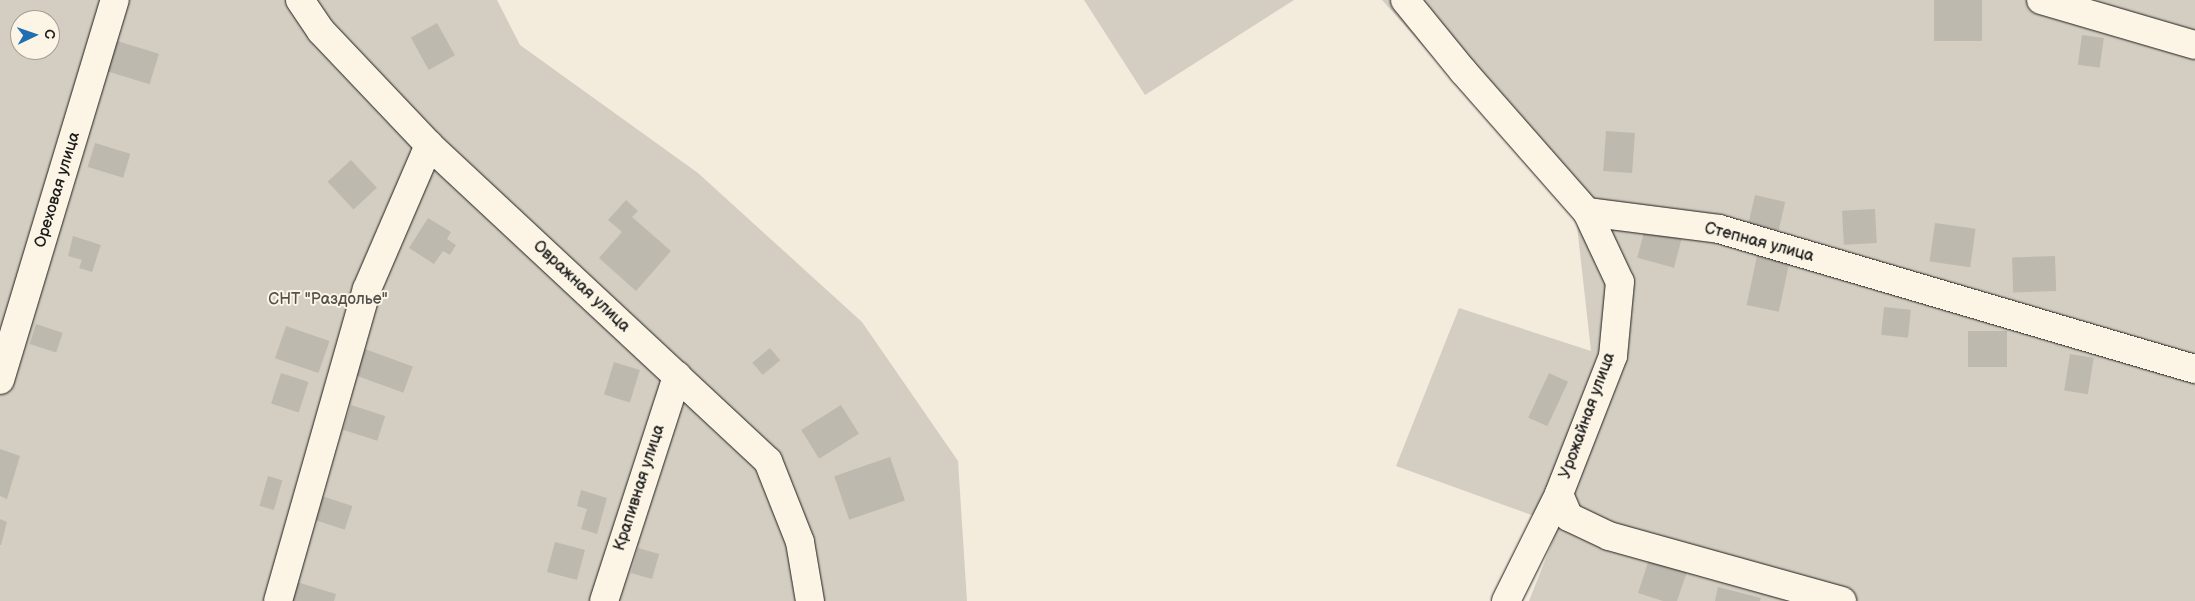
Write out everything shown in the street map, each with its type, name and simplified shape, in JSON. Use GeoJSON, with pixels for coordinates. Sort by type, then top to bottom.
{"type":"FeatureCollection","features":[{"type":"Feature","properties":{"kind":"street","name":"Ореховая улица"},"geometry":{"type":"LineString","coordinates":[[0,380],[115,0]]}},
{"type":"Feature","properties":{"kind":"street","name":"Овражная улица"},"geometry":{"type":"LineString","coordinates":[[300,0],[321,31],[429,145],[768,461],[800,542],[810,601]]}},
{"type":"Feature","properties":{"kind":"street"},"geometry":{"type":"LineString","coordinates":[[1405,0],[1463,71],[1587,212]]}},
{"type":"Feature","properties":{"kind":"street"},"geometry":{"type":"LineString","coordinates":[[2041,0],[2195,45]]}},
{"type":"Feature","properties":{"kind":"street"},"geometry":{"type":"LineString","coordinates":[[278,601],[367,289],[429,145]]}},
{"type":"Feature","properties":{"kind":"street","name":"Степная улица"},"geometry":{"type":"LineString","coordinates":[[1587,212],[1719,230],[2195,369]]}},
{"type":"Feature","properties":{"kind":"street","name":"Урожайная улица"},"geometry":{"type":"LineString","coordinates":[[1587,212],[1620,282],[1613,356],[1559,494],[1568,517],[1608,536],[1842,601]]}},
{"type":"Feature","properties":{"kind":"street","name":"Крапивная улица"},"geometry":{"type":"LineString","coordinates":[[604,601],[677,376]]}},
{"type":"Feature","properties":{"kind":"street"},"geometry":{"type":"LineString","coordinates":[[1506,601],[1559,494]]}},
{"type":"Feature","properties":{"kind":"green space","name":"СНТ \"Раздолье\""},"geometry":{"type":"Polygon","coordinates":[[[0,0],[497,0],[520,45],[698,173],[862,322],[958,461],[967,601],[0,601],[0,0]]]}},
{"type":"Feature","properties":{"kind":"green space"},"geometry":{"type":"Polygon","coordinates":[[[1084,0],[1294,0],[1145,95],[1084,0]]]}},
{"type":"Feature","properties":{"kind":"green space"},"geometry":{"type":"Polygon","coordinates":[[[1382,0],[2195,0],[2195,601],[1529,601],[1559,525],[1396,466],[1459,308],[1591,351],[1576,217],[1382,0]]]}},
{"type":"Feature","properties":{"kind":"building"},"geometry":{"type":"Polygon","coordinates":[[[1934,0],[1982,0],[1982,41],[1934,41],[1934,0]]]}},
{"type":"Feature","properties":{"kind":"building"},"geometry":{"type":"Polygon","coordinates":[[[437,23],[455,55],[429,70],[411,38],[437,23]]]}},
{"type":"Feature","properties":{"kind":"building"},"geometry":{"type":"Polygon","coordinates":[[[2082,35],[2104,38],[2100,68],[2078,65],[2082,35]]]}},
{"type":"Feature","properties":{"kind":"building"},"geometry":{"type":"Polygon","coordinates":[[[114,40],[159,54],[150,84],[105,71],[114,40]]]}},
{"type":"Feature","properties":{"kind":"building"},"geometry":{"type":"Polygon","coordinates":[[[1606,131],[1635,133],[1632,173],[1603,171],[1606,131]]]}},
{"type":"Feature","properties":{"kind":"building"},"geometry":{"type":"Polygon","coordinates":[[[95,143],[130,154],[123,178],[88,167],[95,143]]]}},
{"type":"Feature","properties":{"kind":"building"},"geometry":{"type":"Polygon","coordinates":[[[351,160],[377,188],[354,210],[328,182],[351,160]]]}},
{"type":"Feature","properties":{"kind":"building"},"geometry":{"type":"Polygon","coordinates":[[[1755,195],[1785,202],[1779,230],[1748,223],[1755,195]]]}},
{"type":"Feature","properties":{"kind":"building"},"geometry":{"type":"Polygon","coordinates":[[[626,200],[638,211],[632,217],[671,251],[636,291],[599,258],[622,232],[608,220],[626,200]]]}},
{"type":"Feature","properties":{"kind":"building"},"geometry":{"type":"Polygon","coordinates":[[[1875,209],[1877,243],[1844,245],[1842,211],[1875,209]]]}},
{"type":"Feature","properties":{"kind":"building"},"geometry":{"type":"Polygon","coordinates":[[[428,218],[451,232],[447,239],[456,245],[450,255],[443,251],[434,264],[409,248],[428,218]]]}},
{"type":"Feature","properties":{"kind":"building"},"geometry":{"type":"Polygon","coordinates":[[[1935,223],[1976,229],[1970,267],[1930,262],[1935,223]]]}},
{"type":"Feature","properties":{"kind":"building"},"geometry":{"type":"Polygon","coordinates":[[[1646,225],[1683,235],[1674,268],[1637,258],[1646,225]]]}},
{"type":"Feature","properties":{"kind":"building"},"geometry":{"type":"Polygon","coordinates":[[[73,236],[101,245],[92,272],[79,268],[82,260],[68,256],[73,236]]]}},
{"type":"Feature","properties":{"kind":"building"},"geometry":{"type":"Polygon","coordinates":[[[1757,256],[1789,263],[1779,312],[1747,305],[1757,256]]]}},
{"type":"Feature","properties":{"kind":"building"},"geometry":{"type":"Polygon","coordinates":[[[2055,256],[2056,291],[2013,292],[2012,258],[2055,256]]]}},
{"type":"Feature","properties":{"kind":"building"},"geometry":{"type":"Polygon","coordinates":[[[1884,307],[1911,310],[1908,338],[1881,335],[1884,307]]]}},
{"type":"Feature","properties":{"kind":"building"},"geometry":{"type":"Polygon","coordinates":[[[36,324],[63,333],[56,353],[30,344],[36,324]]]}},
{"type":"Feature","properties":{"kind":"building"},"geometry":{"type":"Polygon","coordinates":[[[286,326],[329,341],[318,373],[275,358],[286,326]]]}},
{"type":"Feature","properties":{"kind":"building"},"geometry":{"type":"Polygon","coordinates":[[[1968,331],[2007,331],[2007,367],[1968,367],[1968,331]]]}},
{"type":"Feature","properties":{"kind":"building"},"geometry":{"type":"Polygon","coordinates":[[[770,348],[780,360],[763,375],[752,363],[770,348]]]}},
{"type":"Feature","properties":{"kind":"building"},"geometry":{"type":"Polygon","coordinates":[[[365,349],[413,366],[403,393],[355,375],[365,349]]]}},
{"type":"Feature","properties":{"kind":"building"},"geometry":{"type":"Polygon","coordinates":[[[2070,354],[2094,358],[2088,394],[2064,391],[2070,354]]]}},
{"type":"Feature","properties":{"kind":"building"},"geometry":{"type":"Polygon","coordinates":[[[614,362],[640,370],[630,402],[604,395],[614,362]]]}},
{"type":"Feature","properties":{"kind":"building"},"geometry":{"type":"Polygon","coordinates":[[[281,373],[309,382],[299,412],[271,403],[281,373]]]}},
{"type":"Feature","properties":{"kind":"building"},"geometry":{"type":"Polygon","coordinates":[[[1549,373],[1568,382],[1547,426],[1528,417],[1549,373]]]}},
{"type":"Feature","properties":{"kind":"building"},"geometry":{"type":"Polygon","coordinates":[[[351,405],[385,416],[377,441],[343,430],[351,405]]]}},
{"type":"Feature","properties":{"kind":"building"},"geometry":{"type":"Polygon","coordinates":[[[841,405],[859,434],[819,459],[801,430],[841,405]]]}},
{"type":"Feature","properties":{"kind":"building"},"geometry":{"type":"Polygon","coordinates":[[[0,449],[20,456],[7,499],[0,496],[0,449]]]}},
{"type":"Feature","properties":{"kind":"building"},"geometry":{"type":"Polygon","coordinates":[[[890,457],[905,500],[849,520],[834,476],[890,457]]]}},
{"type":"Feature","properties":{"kind":"building"},"geometry":{"type":"Polygon","coordinates":[[[268,476],[282,480],[274,510],[259,506],[268,476]]]}},
{"type":"Feature","properties":{"kind":"building"},"geometry":{"type":"Polygon","coordinates":[[[581,490],[607,498],[597,534],[581,529],[587,509],[577,506],[581,490]]]}},
{"type":"Feature","properties":{"kind":"building"},"geometry":{"type":"Polygon","coordinates":[[[322,496],[352,506],[345,530],[314,520],[322,496]]]}},
{"type":"Feature","properties":{"kind":"building"},"geometry":{"type":"Polygon","coordinates":[[[0,519],[7,522],[1,545],[0,545],[0,519]]]}},
{"type":"Feature","properties":{"kind":"building"},"geometry":{"type":"Polygon","coordinates":[[[555,542],[585,550],[577,580],[547,572],[555,542]]]}},
{"type":"Feature","properties":{"kind":"building"},"geometry":{"type":"Polygon","coordinates":[[[638,548],[659,554],[652,579],[631,573],[638,548]]]}},
{"type":"Feature","properties":{"kind":"building"},"geometry":{"type":"Polygon","coordinates":[[[1649,559],[1687,572],[1677,601],[1663,601],[1638,593],[1649,559]]]}},
{"type":"Feature","properties":{"kind":"building"},"geometry":{"type":"Polygon","coordinates":[[[297,582],[336,594],[334,601],[290,601],[297,582]]]}},
{"type":"Feature","properties":{"kind":"building"},"geometry":{"type":"Polygon","coordinates":[[[1718,587],[1761,598],[1760,601],[1715,601],[1718,587]]]}}]}
